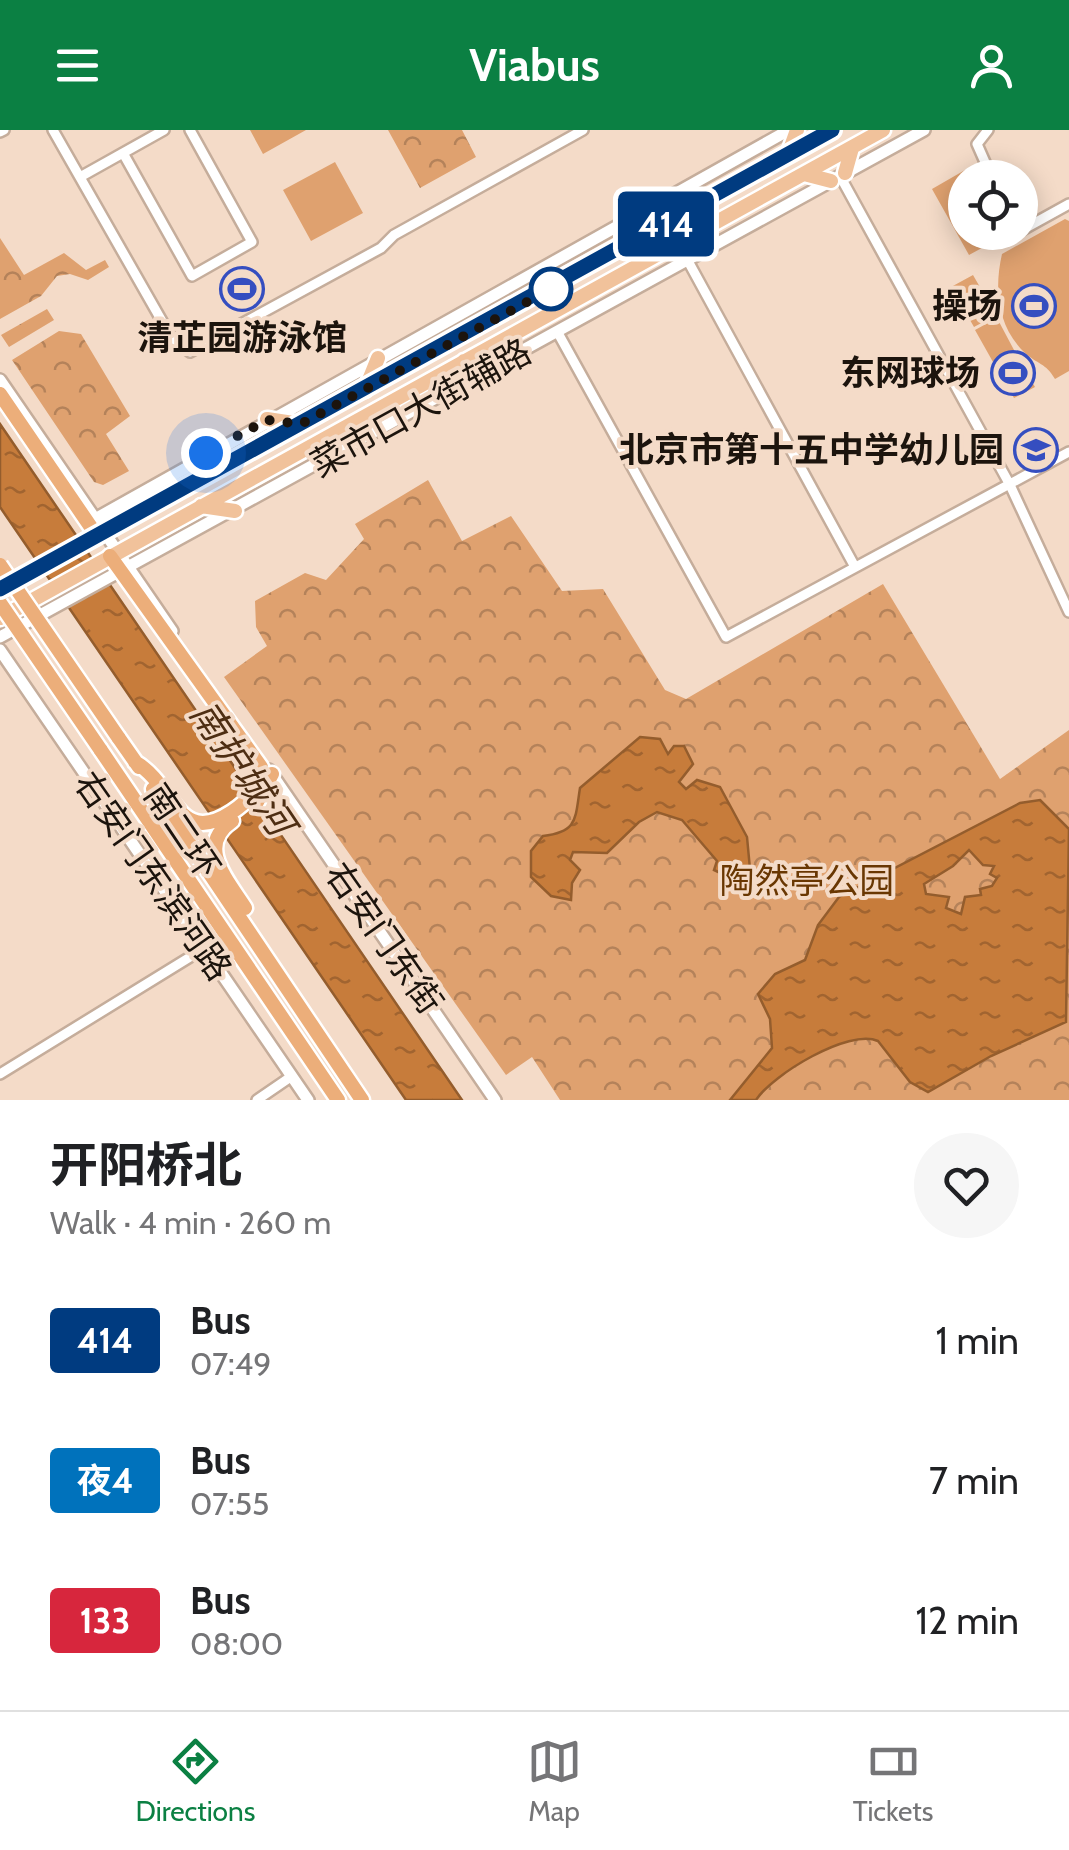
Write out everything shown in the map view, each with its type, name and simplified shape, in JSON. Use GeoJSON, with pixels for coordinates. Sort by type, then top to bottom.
{"type":"FeatureCollection","features":[{"type":"Feature","properties":{"kind":"highway"},"geometry":{"type":"LineString","coordinates":[[0,394],[96,537]]}},
{"type":"Feature","properties":{"kind":"highway"},"geometry":{"type":"LineString","coordinates":[[110,557],[260,767],[261,790]]}},
{"type":"Feature","properties":{"kind":"highway","name":"南二环"},"geometry":{"type":"LineString","coordinates":[[0,564],[362,1100]]}},
{"type":"Feature","properties":{"kind":"highway","name":"南二环"},"geometry":{"type":"LineString","coordinates":[[0,603],[338,1100]]}},
{"type":"Feature","properties":{"kind":"highway"},"geometry":{"type":"LineString","coordinates":[[135,762],[152,772],[186,818],[205,826],[261,790]]}},
{"type":"Feature","properties":{"kind":"highway"},"geometry":{"type":"LineString","coordinates":[[263,950],[253,920],[217,865],[216,839],[272,774]]}},
{"type":"Feature","properties":{"kind":"main road"},"geometry":{"type":"LineString","coordinates":[[788,155],[797,130]]}},
{"type":"Feature","properties":{"kind":"main road"},"geometry":{"type":"LineString","coordinates":[[0,589],[832,130]]}},
{"type":"Feature","properties":{"kind":"main road"},"geometry":{"type":"LineString","coordinates":[[0,618],[884,130]]}},
{"type":"Feature","properties":{"kind":"main road"},"geometry":{"type":"LineString","coordinates":[[804,174],[839,177],[852,148]]}},
{"type":"Feature","properties":{"kind":"main road"},"geometry":{"type":"LineString","coordinates":[[365,390],[378,358]]}},
{"type":"Feature","properties":{"kind":"main road"},"geometry":{"type":"LineString","coordinates":[[464,361],[490,369]]}},
{"type":"Feature","properties":{"kind":"main road"},"geometry":{"type":"LineString","coordinates":[[267,420],[301,424]]}},
{"type":"Feature","properties":{"kind":"main road"},"geometry":{"type":"LineString","coordinates":[[201,506],[234,511]]}},
{"type":"Feature","properties":{"kind":"street"},"geometry":{"type":"LineString","coordinates":[[53,130],[171,336],[190,352],[381,248],[394,235],[582,130]]}},
{"type":"Feature","properties":{"kind":"street"},"geometry":{"type":"LineString","coordinates":[[80,178],[164,130]]}},
{"type":"Feature","properties":{"kind":"street"},"geometry":{"type":"LineString","coordinates":[[124,153],[192,276],[252,242],[190,130]]}},
{"type":"Feature","properties":{"kind":"street"},"geometry":{"type":"LineString","coordinates":[[94,519],[789,130]]}},
{"type":"Feature","properties":{"kind":"street","name":"菜市口大街辅路"},"geometry":{"type":"LineString","coordinates":[[0,637],[924,130]]}},
{"type":"Feature","properties":{"kind":"street"},"geometry":{"type":"LineString","coordinates":[[984,160],[977,144],[988,130]]}},
{"type":"Feature","properties":{"kind":"street"},"geometry":{"type":"LineString","coordinates":[[839,177],[1010,485],[1069,612]]}},
{"type":"Feature","properties":{"kind":"street"},"geometry":{"type":"LineString","coordinates":[[1038,221],[1069,204]]}},
{"type":"Feature","properties":{"kind":"street"},"geometry":{"type":"LineString","coordinates":[[688,261],[855,567]]}},
{"type":"Feature","properties":{"kind":"street"},"geometry":{"type":"LineString","coordinates":[[558,334],[726,637],[1069,452]]}},
{"type":"Feature","properties":{"kind":"street"},"geometry":{"type":"LineString","coordinates":[[0,380],[94,519],[96,537],[110,557]]}},
{"type":"Feature","properties":{"kind":"street","name":"右安门东街"},"geometry":{"type":"LineString","coordinates":[[120,573],[272,774],[496,1100]]}},
{"type":"Feature","properties":{"kind":"street","name":"右安门东滨河路"},"geometry":{"type":"LineString","coordinates":[[0,650],[308,1100]]}},
{"type":"Feature","properties":{"kind":"street"},"geometry":{"type":"LineString","coordinates":[[0,1074],[202,949]]}},
{"type":"Feature","properties":{"kind":"street"},"geometry":{"type":"LineString","coordinates":[[258,1100],[292,1076]]}},
{"type":"Feature","properties":{"kind":"green space"},"geometry":{"type":"Polygon","coordinates":[[[250,130],[306,130],[263,154],[250,130]]]}},
{"type":"Feature","properties":{"kind":"green space"},"geometry":{"type":"Polygon","coordinates":[[[388,130],[462,130],[476,157],[420,188],[388,130]]]}},
{"type":"Feature","properties":{"kind":"green space"},"geometry":{"type":"Polygon","coordinates":[[[335,162],[363,213],[311,241],[283,190],[335,162]]]}},
{"type":"Feature","properties":{"kind":"green space"},"geometry":{"type":"Polygon","coordinates":[[[948,180],[948,218],[932,189],[948,180]]]}},
{"type":"Feature","properties":{"kind":"green space","name":"操场"},"geometry":{"type":"Polygon","coordinates":[[[1065,219],[1069,221],[1069,371],[1055,379],[1025,353],[1008,331],[998,294],[1002,254],[1009,250],[1038,250],[1038,234],[1065,219]]]}},
{"type":"Feature","properties":{"kind":"green space"},"geometry":{"type":"Polygon","coordinates":[[[0,238],[24,275],[64,253],[86,270],[105,260],[109,267],[88,280],[70,274],[57,276],[41,296],[0,319],[0,238]]]}},
{"type":"Feature","properties":{"kind":"green space"},"geometry":{"type":"Polygon","coordinates":[[[973,275],[996,315],[974,327],[951,287],[973,275]]]}},
{"type":"Feature","properties":{"kind":"green space"},"geometry":{"type":"Polygon","coordinates":[[[47,309],[54,320],[9,347],[1,335],[47,309]]]}},
{"type":"Feature","properties":{"kind":"green space"},"geometry":{"type":"Polygon","coordinates":[[[997,318],[1014,350],[993,362],[975,330],[997,318]]]}},
{"type":"Feature","properties":{"kind":"green space"},"geometry":{"type":"Polygon","coordinates":[[[59,331],[81,334],[130,416],[106,434],[129,471],[103,485],[94,482],[12,360],[59,331]]]}},
{"type":"Feature","properties":{"kind":"green space","name":"东网球场"},"geometry":{"type":"Polygon","coordinates":[[[1015,353],[1035,387],[1014,398],[995,364],[1015,353]]]}},
{"type":"Feature","properties":{"kind":"green space","name":"陶然亭公园"},"geometry":{"type":"Polygon","coordinates":[[[428,480],[462,541],[511,516],[562,591],[603,589],[665,690],[686,699],[883,584],[1000,779],[1069,730],[1069,1100],[560,1100],[532,1057],[506,1075],[224,677],[267,646],[256,627],[255,601],[305,573],[326,580],[364,539],[355,524],[428,480]]]}},
{"type":"Feature","properties":{"kind":"water","name":"南护城河"},"geometry":{"type":"Polygon","coordinates":[[[0,424],[462,1100],[406,1100],[0,507],[0,424]]]}},
{"type":"Feature","properties":{"kind":"water"},"geometry":{"type":"Polygon","coordinates":[[[640,737],[660,739],[668,754],[674,746],[684,746],[693,764],[679,782],[686,789],[697,780],[720,787],[747,837],[750,869],[731,878],[714,870],[717,861],[682,820],[657,812],[639,822],[607,853],[573,852],[570,860],[580,870],[572,883],[571,900],[551,896],[531,877],[531,851],[543,836],[569,827],[580,788],[640,737]]]}},
{"type":"Feature","properties":{"kind":"water"},"geometry":{"type":"Polygon","coordinates":[[[1040,800],[1069,829],[1066,1022],[991,1056],[928,1092],[910,1082],[878,1041],[865,1039],[812,1056],[778,1078],[756,1100],[730,1100],[772,1048],[770,1019],[758,994],[775,974],[805,960],[818,925],[839,897],[1020,803],[1040,800]],[[969,850],[953,866],[924,884],[926,894],[949,897],[946,908],[961,914],[965,897],[981,895],[980,889],[992,886],[997,878],[990,874],[994,866],[983,865],[969,850]]]}},
{"type":"Feature","properties":{"kind":"bus line","name":"414"},"geometry":{"type":"LineString","coordinates":[[0,589],[832,130]]}},
{"type":"Feature","properties":{"kind":"place","name":"清芷园游泳馆"},"geometry":{"type":"Point","coordinates":[242,289]}},
{"type":"Feature","properties":{"kind":"place","name":"操场"},"geometry":{"type":"Point","coordinates":[1034,306]}},
{"type":"Feature","properties":{"kind":"place","name":"东网球场"},"geometry":{"type":"Point","coordinates":[1013,373]}},
{"type":"Feature","properties":{"kind":"place","name":"北京市第十五中学幼儿园"},"geometry":{"type":"Point","coordinates":[1036,450]}},
{"type":"Feature","properties":{"kind":"route"},"geometry":{"type":"LineString","coordinates":[[206,453],[267,420],[301,424],[551,289]]}}]}
